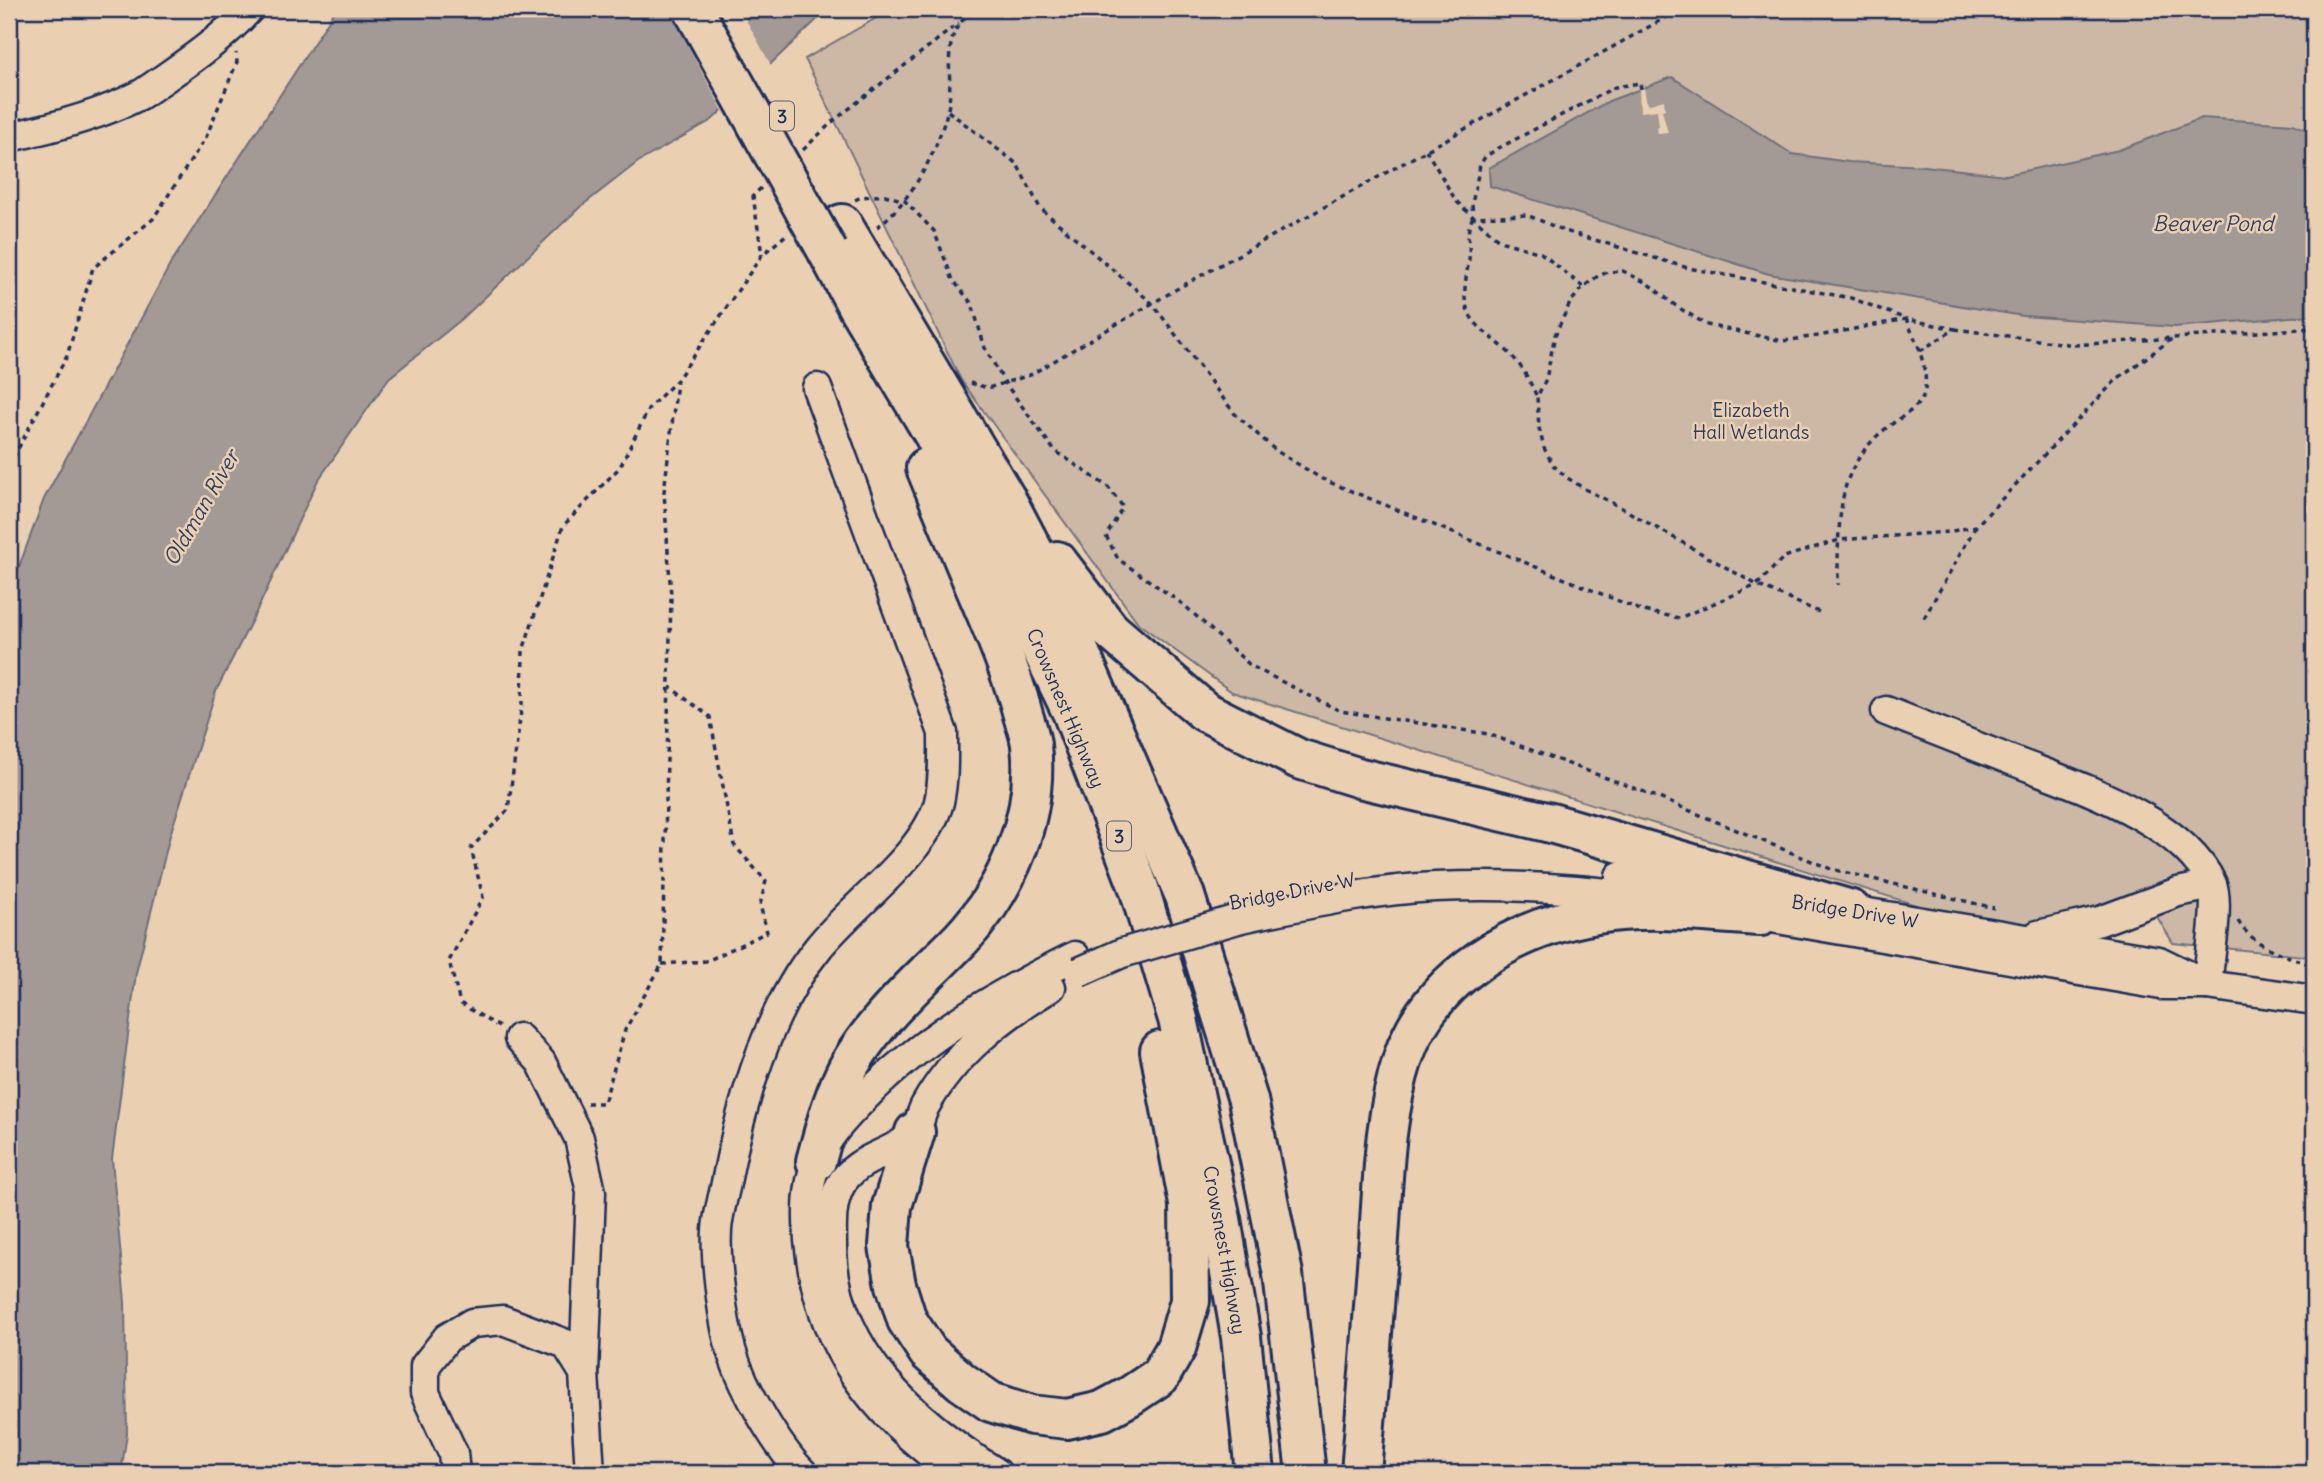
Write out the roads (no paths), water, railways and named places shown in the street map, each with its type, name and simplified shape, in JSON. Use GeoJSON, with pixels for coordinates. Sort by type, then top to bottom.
{"type":"FeatureCollection","features":[{"type":"Feature","properties":{"kind":"highway","name":"Crowsnest Highway"},"geometry":{"type":"LineString","coordinates":[[693,9],[849,227],[1006,499],[1048,579],[1185,896],[1248,1100],[1283,1274],[1306,1473]]}},
{"type":"Feature","properties":{"kind":"highway","name":"3"},"geometry":{"type":"LineString","coordinates":[[723,9],[849,227]]}},
{"type":"Feature","properties":{"kind":"highway","name":"Crowsnest Highway"},"geometry":{"type":"LineString","coordinates":[[849,227],[858,308],[934,435],[1045,656],[1072,712],[1139,888],[1178,1019],[1221,1219],[1241,1338],[1255,1473]]}},
{"type":"Feature","properties":{"kind":"highway"},"geometry":{"type":"LineString","coordinates":[[849,227],[1070,581],[1110,630],[1203,711],[1299,759],[1360,778],[1550,822],[1851,909]]}},
{"type":"Feature","properties":{"kind":"highway"},"geometry":{"type":"LineString","coordinates":[[816,1161],[827,1119],[845,1074],[869,1038],[964,936],[1007,873],[1022,834],[1032,790],[1031,744],[1004,656],[858,308]]}},
{"type":"Feature","properties":{"kind":"highway"},"geometry":{"type":"LineString","coordinates":[[915,1132],[892,1206],[889,1246],[896,1285],[907,1320],[929,1352],[962,1382],[991,1402],[1032,1415],[1067,1419],[1102,1411],[1160,1376],[1176,1348],[1190,1301],[1189,1204],[1130,912],[1045,656]]}},
{"type":"Feature","properties":{"kind":"highway"},"geometry":{"type":"LineString","coordinates":[[1361,1473],[1383,1167],[1403,1058],[1422,1018],[1448,986],[1485,957],[1517,937],[1555,923],[1598,913],[1649,909],[1761,916]]}},
{"type":"Feature","properties":{"kind":"street"},"geometry":{"type":"LineString","coordinates":[[9,137],[52,127],[138,96],[192,59],[242,16]]}},
{"type":"Feature","properties":{"kind":"street"},"geometry":{"type":"LineString","coordinates":[[803,1473],[786,1456],[756,1404],[733,1355],[720,1292],[717,1229],[731,1158],[746,1100],[767,1039],[789,993],[818,948],[923,836],[938,804],[944,772],[943,733],[817,388]]}},
{"type":"Feature","properties":{"kind":"street"},"geometry":{"type":"LineString","coordinates":[[1886,711],[2106,797],[2152,823],[2185,847],[2213,894],[2207,985]]}},
{"type":"Feature","properties":{"kind":"street","name":"Bridge Drive W"},"geometry":{"type":"LineString","coordinates":[[1238,910],[1353,878],[1471,869],[1585,873],[1654,880],[1851,909],[2159,961],[2207,985]]}},
{"type":"Feature","properties":{"kind":"street","name":"Bridge Drive W"},"geometry":{"type":"LineString","coordinates":[[915,1132],[925,1106],[978,1038],[1111,939],[1160,921],[1435,887],[1545,887],[1599,892],[1761,916],[2161,985],[2207,985],[2314,1000]]}},
{"type":"Feature","properties":{"kind":"street"},"geometry":{"type":"LineString","coordinates":[[2022,938],[2100,921],[2178,892],[2213,894]]}},
{"type":"Feature","properties":{"kind":"street","name":"Bridge Drive W"},"geometry":{"type":"LineString","coordinates":[[956,1473],[908,1435],[877,1404],[849,1369],[835,1341],[819,1300],[811,1262],[807,1221],[816,1161],[833,1133],[852,1110],[882,1079],[923,1045],[974,1010],[1077,964]]}},
{"type":"Feature","properties":{"kind":"street"},"geometry":{"type":"LineString","coordinates":[[519,1038],[541,1062],[579,1138],[591,1192],[584,1373],[590,1473]]}},
{"type":"Feature","properties":{"kind":"street"},"geometry":{"type":"LineString","coordinates":[[915,1132],[893,1148],[858,1165],[841,1184],[831,1210],[832,1265],[846,1316],[865,1354],[893,1391],[923,1421],[963,1452],[997,1473]]}},
{"type":"Feature","properties":{"kind":"street"},"geometry":{"type":"LineString","coordinates":[[454,1473],[453,1453],[425,1393],[425,1366],[447,1338],[472,1323],[503,1320],[566,1344],[584,1373]]}},
{"type":"Feature","properties":{"kind":"water","name":"Oldman River"},"geometry":{"type":"Polygon","coordinates":[[[336,9],[828,9],[712,120],[638,162],[579,208],[462,319],[389,378],[317,482],[216,691],[170,835],[136,973],[112,1159],[125,1302],[127,1434],[121,1473],[9,1473],[9,594],[44,499],[171,263],[336,9]]]}},
{"type":"Feature","properties":{"kind":"water","name":"Beaver Pond"},"geometry":{"type":"Polygon","coordinates":[[[1672,77],[1792,154],[1849,162],[1924,166],[2006,175],[2119,150],[2202,118],[2293,124],[2314,133],[2314,315],[2175,327],[2023,316],[1769,274],[1490,186],[1489,168],[1609,101],[1672,77]]]}},
{"type":"Feature","properties":{"kind":"park label","name":"Elizabeth Hall Wetlands"},"geometry":{"type":"Point","coordinates":[1751,421]}}]}
